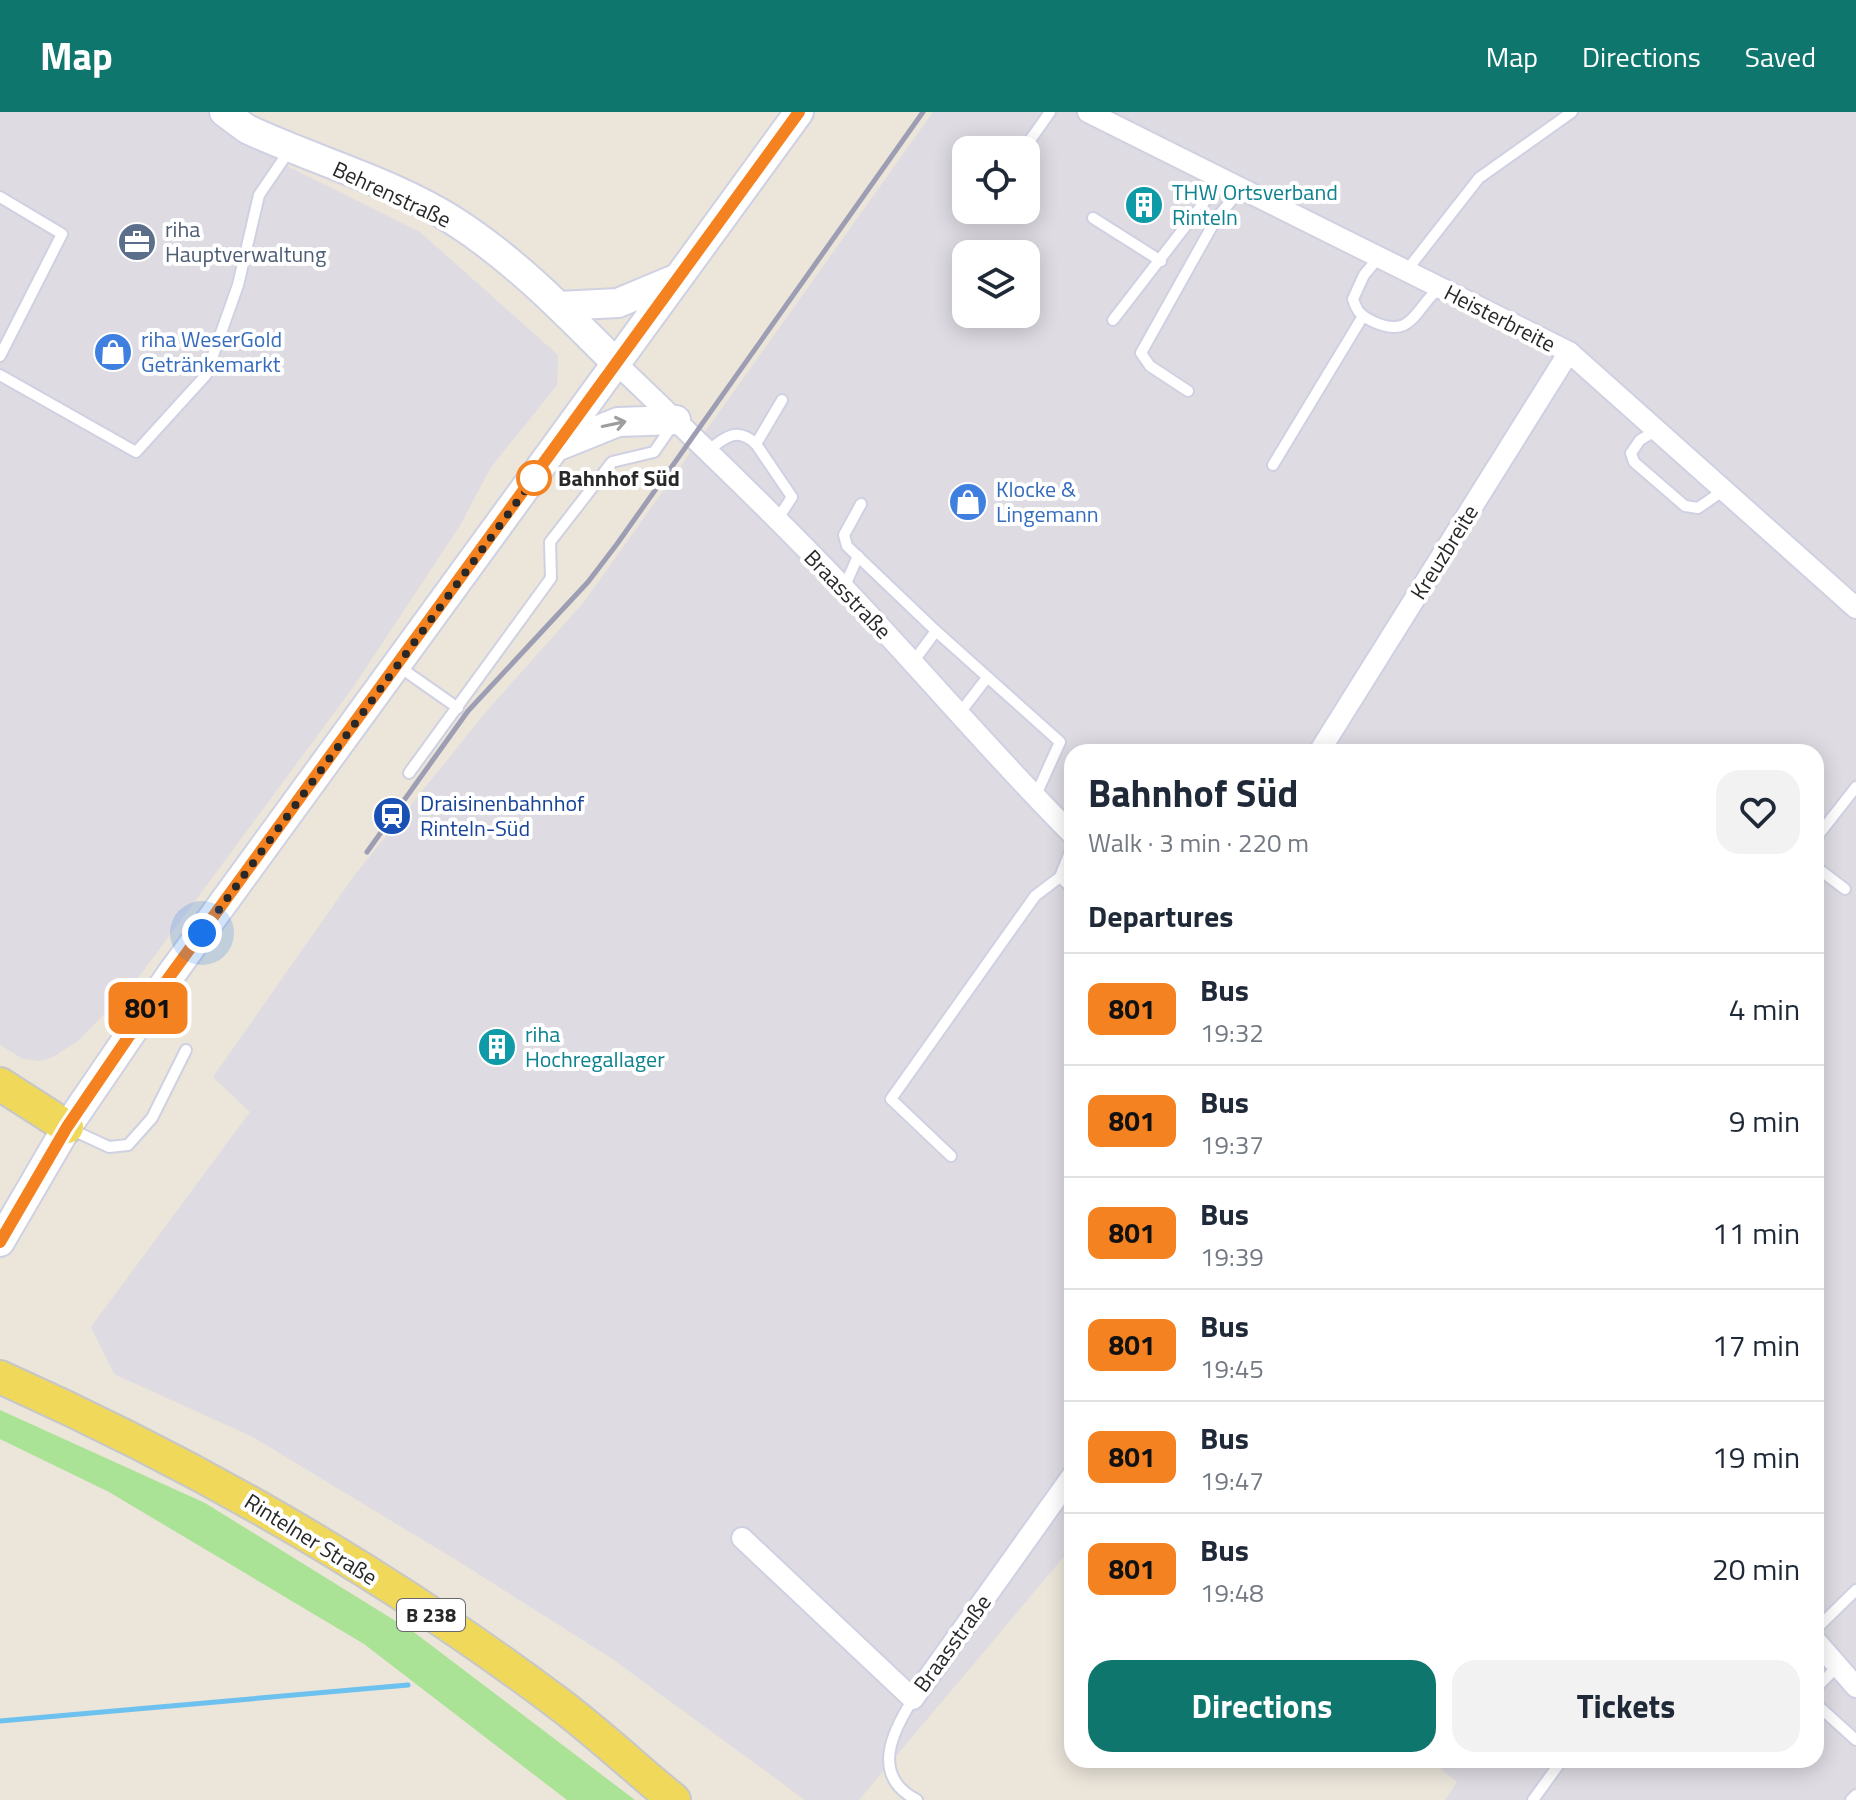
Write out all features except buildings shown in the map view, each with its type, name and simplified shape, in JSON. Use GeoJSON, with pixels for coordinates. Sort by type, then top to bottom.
{"type":"FeatureCollection","features":[{"type":"Feature","properties":{"kind":"main road","name":"Behrenstraße"},"geometry":{"type":"LineString","coordinates":[[224,112],[247,129],[414,199],[455,222],[509,261],[616,363]]}},
{"type":"Feature","properties":{"kind":"main road"},"geometry":{"type":"LineString","coordinates":[[0,1242],[67,1127],[170,976],[799,112]]}},
{"type":"Feature","properties":{"kind":"main road"},"geometry":{"type":"LineString","coordinates":[[559,306],[618,303],[674,280]]}},
{"type":"Feature","properties":{"kind":"main road"},"geometry":{"type":"LineString","coordinates":[[557,447],[618,422],[676,420]]}},
{"type":"Feature","properties":{"kind":"main road"},"geometry":{"type":"LineString","coordinates":[[0,1084],[67,1127]]}},
{"type":"Feature","properties":{"kind":"main road","name":"Rintelner Straße"},"geometry":{"type":"LineString","coordinates":[[0,1377],[251,1500],[355,1564],[558,1704],[674,1800]]}},
{"type":"Feature","properties":{"kind":"street","name":"Heisterbreite"},"geometry":{"type":"LineString","coordinates":[[1088,112],[1569,352],[1856,608]]}},
{"type":"Feature","properties":{"kind":"street","name":"Kreuzbreite"},"geometry":{"type":"LineString","coordinates":[[1324,744],[1569,352]]}},
{"type":"Feature","properties":{"kind":"street","name":"Braasstraße"},"geometry":{"type":"LineString","coordinates":[[616,363],[709,450],[844,588],[958,715],[1064,826]]}},
{"type":"Feature","properties":{"kind":"street","name":"Braasstraße"},"geometry":{"type":"LineString","coordinates":[[742,1538],[913,1699],[1064,1487]]}},
{"type":"Feature","properties":{"kind":"street"},"geometry":{"type":"LineString","coordinates":[[1824,1650],[1856,1687]]}},
{"type":"Feature","properties":{"kind":"lane"},"geometry":{"type":"LineString","coordinates":[[1033,136],[1050,112]]}},
{"type":"Feature","properties":{"kind":"lane"},"geometry":{"type":"LineString","coordinates":[[1407,270],[1479,178],[1572,112]]}},
{"type":"Feature","properties":{"kind":"lane"},"geometry":{"type":"LineString","coordinates":[[0,375],[136,452],[206,375],[238,285],[259,195],[290,149]]}},
{"type":"Feature","properties":{"kind":"lane"},"geometry":{"type":"LineString","coordinates":[[1113,320],[1222,179]]}},
{"type":"Feature","properties":{"kind":"lane"},"geometry":{"type":"LineString","coordinates":[[1188,391],[1150,366],[1141,353],[1216,219],[1241,189]]}},
{"type":"Feature","properties":{"kind":"lane"},"geometry":{"type":"LineString","coordinates":[[0,197],[62,234],[0,356]]}},
{"type":"Feature","properties":{"kind":"lane"},"geometry":{"type":"LineString","coordinates":[[1093,218],[1161,261]]}},
{"type":"Feature","properties":{"kind":"lane"},"geometry":{"type":"LineString","coordinates":[[1379,257],[1364,275],[1353,299],[1357,312],[1383,326],[1398,328],[1412,321],[1430,295],[1441,287]]}},
{"type":"Feature","properties":{"kind":"lane"},"geometry":{"type":"LineString","coordinates":[[1273,465],[1363,316]]}},
{"type":"Feature","properties":{"kind":"lane"},"geometry":{"type":"LineString","coordinates":[[756,444],[782,400]]}},
{"type":"Feature","properties":{"kind":"lane"},"geometry":{"type":"LineString","coordinates":[[409,773],[551,578],[550,542],[612,462],[654,452],[676,420]]}},
{"type":"Feature","properties":{"kind":"lane"},"geometry":{"type":"LineString","coordinates":[[1657,430],[1640,440],[1631,453],[1634,462],[1685,506],[1698,508],[1724,490]]}},
{"type":"Feature","properties":{"kind":"lane"},"geometry":{"type":"LineString","coordinates":[[709,450],[729,435],[737,433],[746,435],[756,444],[792,497],[777,520]]}},
{"type":"Feature","properties":{"kind":"lane"},"geometry":{"type":"LineString","coordinates":[[861,504],[844,535],[847,546],[986,679],[1060,742],[1035,797]]}},
{"type":"Feature","properties":{"kind":"lane"},"geometry":{"type":"LineString","coordinates":[[844,588],[858,556]]}},
{"type":"Feature","properties":{"kind":"lane"},"geometry":{"type":"LineString","coordinates":[[913,662],[936,631]]}},
{"type":"Feature","properties":{"kind":"lane"},"geometry":{"type":"LineString","coordinates":[[398,666],[458,708]]}},
{"type":"Feature","properties":{"kind":"lane"},"geometry":{"type":"LineString","coordinates":[[958,715],[986,679]]}},
{"type":"Feature","properties":{"kind":"lane"},"geometry":{"type":"LineString","coordinates":[[1824,828],[1856,787]]}},
{"type":"Feature","properties":{"kind":"lane"},"geometry":{"type":"LineString","coordinates":[[951,1156],[891,1099],[1035,896],[1060,877],[1064,867]]}},
{"type":"Feature","properties":{"kind":"lane"},"geometry":{"type":"LineString","coordinates":[[1824,873],[1845,889]]}},
{"type":"Feature","properties":{"kind":"lane"},"geometry":{"type":"LineString","coordinates":[[1060,877],[1064,881]]}},
{"type":"Feature","properties":{"kind":"lane"},"geometry":{"type":"LineString","coordinates":[[67,1127],[109,1147],[128,1145],[152,1118],[186,1050]]}},
{"type":"Feature","properties":{"kind":"lane"},"geometry":{"type":"LineString","coordinates":[[1824,1621],[1856,1590]]}},
{"type":"Feature","properties":{"kind":"lane"},"geometry":{"type":"LineString","coordinates":[[1824,1680],[1838,1666]]}},
{"type":"Feature","properties":{"kind":"lane"},"geometry":{"type":"LineString","coordinates":[[913,1699],[895,1727],[887,1755],[891,1775],[898,1786],[917,1800]]}},
{"type":"Feature","properties":{"kind":"lane"},"geometry":{"type":"LineString","coordinates":[[1824,1711],[1856,1740]]}},
{"type":"Feature","properties":{"kind":"lane"},"geometry":{"type":"LineString","coordinates":[[1533,1800],[1556,1768]]}},
{"type":"Feature","properties":{"kind":"lane"},"geometry":{"type":"LineString","coordinates":[[1851,1800],[1856,1795]]}},
{"type":"Feature","properties":{"kind":"shaded area"},"geometry":{"type":"Polygon","coordinates":[[[0,112],[211,112],[289,167],[420,232],[558,355],[557,385],[491,467],[459,527],[354,686],[135,982],[78,1041],[53,1057],[40,1061],[23,1059],[0,1045],[0,112]]]}},
{"type":"Feature","properties":{"kind":"shaded area"},"geometry":{"type":"Polygon","coordinates":[[[933,112],[1856,112],[1856,1800],[1445,1800],[1457,1782],[1440,1768],[1824,1768],[1824,744],[1064,744],[1064,1557],[859,1800],[805,1800],[611,1658],[458,1561],[251,1436],[114,1374],[91,1327],[250,1112],[213,1077],[354,876],[485,713],[584,602],[933,112]]]}},
{"type":"Feature","properties":{"kind":"green space"},"geometry":{"type":"Polygon","coordinates":[[[0,1410],[205,1503],[415,1633],[635,1800],[567,1800],[364,1644],[109,1492],[0,1439],[0,1410]]]}},
{"type":"Feature","properties":{"kind":"waterway"},"geometry":{"type":"LineString","coordinates":[[0,1721],[408,1685]]}},
{"type":"Feature","properties":{"kind":"railway"},"geometry":{"type":"LineString","coordinates":[[367,852],[468,711],[588,582],[617,544],[923,112]]}},
{"type":"Feature","properties":{"kind":"bus line","name":"801"},"geometry":{"type":"LineString","coordinates":[[0,1242],[67,1127],[170,976],[799,112]]}},
{"type":"Feature","properties":{"kind":"place","name":"THW Ortsverband Rinteln"},"geometry":{"type":"Point","coordinates":[1144,205]}},
{"type":"Feature","properties":{"kind":"place","name":"riha Hauptverwaltung"},"geometry":{"type":"Point","coordinates":[137,242]}},
{"type":"Feature","properties":{"kind":"place","name":"riha WeserGold Getränkemarkt"},"geometry":{"type":"Point","coordinates":[113,352]}},
{"type":"Feature","properties":{"kind":"place","name":"Bahnhof Süd"},"geometry":{"type":"Point","coordinates":[534,478]}},
{"type":"Feature","properties":{"kind":"place","name":"Klocke & Lingemann"},"geometry":{"type":"Point","coordinates":[968,502]}},
{"type":"Feature","properties":{"kind":"place","name":"Draisinenbahnhof Rinteln-Süd"},"geometry":{"type":"Point","coordinates":[392,816]}},
{"type":"Feature","properties":{"kind":"place","name":"riha Hochregallager"},"geometry":{"type":"Point","coordinates":[497,1047]}},
{"type":"Feature","properties":{"kind":"route"},"geometry":{"type":"LineString","coordinates":[[202,933],[541,469],[534,478]]}}]}
